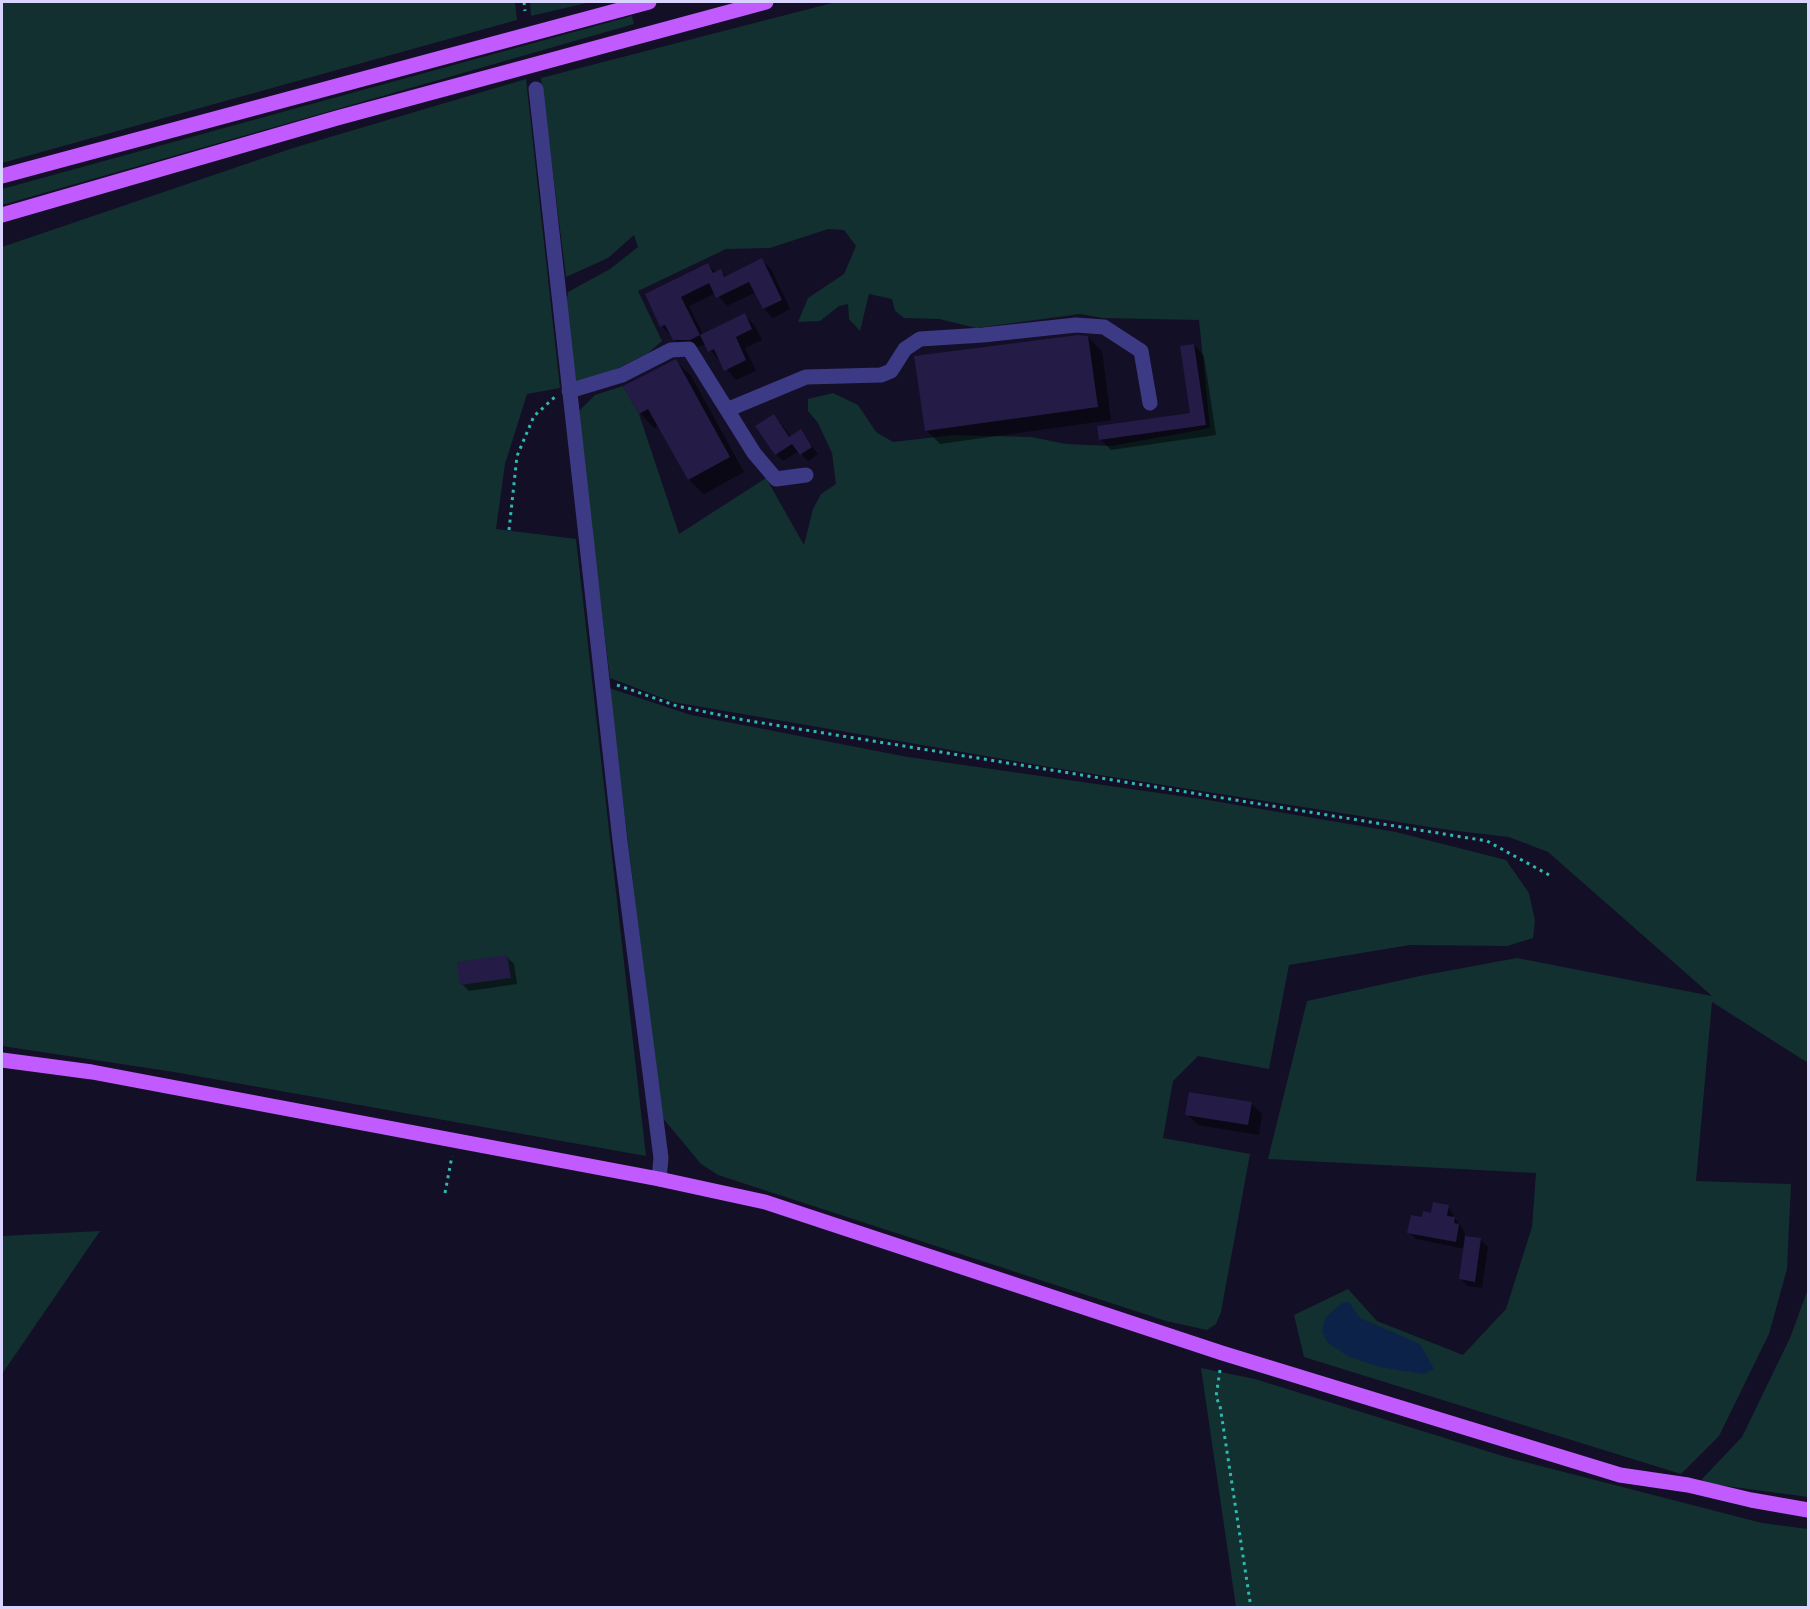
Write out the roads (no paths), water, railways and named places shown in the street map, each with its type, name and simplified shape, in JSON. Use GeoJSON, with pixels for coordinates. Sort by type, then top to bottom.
{"type":"FeatureCollection","features":[{"type":"Feature","properties":{"kind":"main road"},"geometry":{"type":"LineString","coordinates":[[2,176],[649,2]]}},
{"type":"Feature","properties":{"kind":"main road"},"geometry":{"type":"LineString","coordinates":[[2,215],[348,115],[766,2]]}},
{"type":"Feature","properties":{"kind":"main road"},"geometry":{"type":"LineString","coordinates":[[2,1060],[92,1072],[660,1179],[765,1202],[1222,1353],[1620,1475],[1688,1485],[1751,1500],[1809,1510]]}},
{"type":"Feature","properties":{"kind":"lane"},"geometry":{"type":"LineString","coordinates":[[536,89],[602,684],[661,1158],[660,1179]]}},
{"type":"Feature","properties":{"kind":"lane"},"geometry":{"type":"LineString","coordinates":[[729,409],[806,378],[881,375],[891,371],[905,349],[920,339],[1076,325],[1104,327],[1141,351],[1150,403]]}},
{"type":"Feature","properties":{"kind":"lane"},"geometry":{"type":"LineString","coordinates":[[569,392],[622,375],[670,350],[689,349],[729,409],[754,453],[776,479],[806,475]]}},
{"type":"Feature","properties":{"kind":"water"},"geometry":{"type":"Polygon","coordinates":[[[1349,1302],[1360,1318],[1420,1344],[1434,1369],[1424,1374],[1379,1367],[1348,1356],[1328,1343],[1322,1332],[1325,1318],[1342,1303],[1349,1302]]]}}]}
